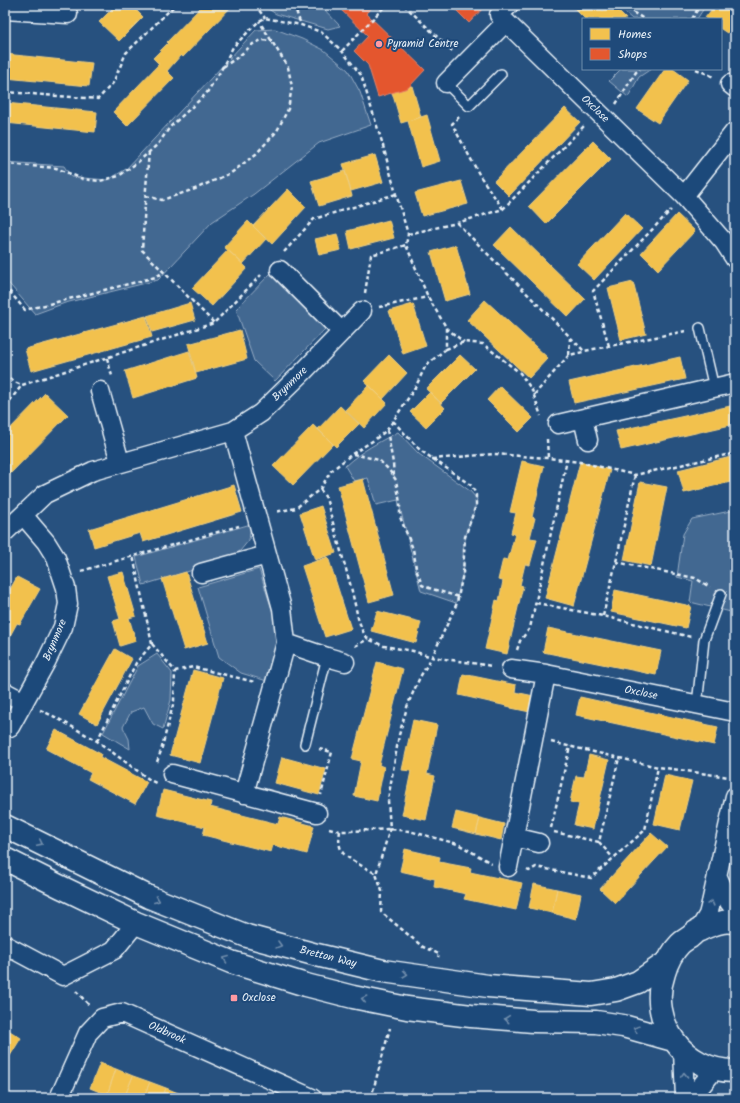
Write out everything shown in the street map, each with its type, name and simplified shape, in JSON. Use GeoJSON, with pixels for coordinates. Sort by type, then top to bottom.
{"type":"FeatureCollection","features":[{"type":"Feature","properties":{"kind":"street"},"geometry":{"type":"LineString","coordinates":[[5,10],[68,14]]}},
{"type":"Feature","properties":{"kind":"street","name":"Oxclose"},"geometry":{"type":"LineString","coordinates":[[446,83],[465,64],[507,13],[602,116],[684,196],[724,242],[735,259]]}},
{"type":"Feature","properties":{"kind":"street"},"geometry":{"type":"LineString","coordinates":[[684,196],[735,131]]}},
{"type":"Feature","properties":{"kind":"street"},"geometry":{"type":"LineString","coordinates":[[276,265],[342,332]]}},
{"type":"Feature","properties":{"kind":"street","name":"Brynmore"},"geometry":{"type":"LineString","coordinates":[[5,532],[45,494],[93,471],[120,462],[233,431],[261,413],[362,311]]}},
{"type":"Feature","properties":{"kind":"street"},"geometry":{"type":"LineString","coordinates":[[549,427],[735,383]]}},
{"type":"Feature","properties":{"kind":"street"},"geometry":{"type":"LineString","coordinates":[[100,391],[120,462]]}},
{"type":"Feature","properties":{"kind":"street"},"geometry":{"type":"LineString","coordinates":[[583,419],[588,440]]}},
{"type":"Feature","properties":{"kind":"street"},"geometry":{"type":"LineString","coordinates":[[233,431],[282,608],[286,643],[244,794]]}},
{"type":"Feature","properties":{"kind":"street","name":"Brynmore"},"geometry":{"type":"LineString","coordinates":[[10,727],[46,662],[63,627],[68,604],[63,576],[56,558],[46,542],[22,515]]}},
{"type":"Feature","properties":{"kind":"street"},"geometry":{"type":"LineString","coordinates":[[201,573],[267,555]]}},
{"type":"Feature","properties":{"kind":"street"},"geometry":{"type":"LineString","coordinates":[[286,643],[345,662]]}},
{"type":"Feature","properties":{"kind":"street","name":"Oxclose"},"geometry":{"type":"LineString","coordinates":[[511,670],[546,674],[735,712]]}},
{"type":"Feature","properties":{"kind":"street"},"geometry":{"type":"LineString","coordinates":[[508,867],[546,674]]}},
{"type":"Feature","properties":{"kind":"street"},"geometry":{"type":"LineString","coordinates":[[5,692],[24,702]]}},
{"type":"Feature","properties":{"kind":"street"},"geometry":{"type":"LineString","coordinates":[[172,774],[317,814]]}},
{"type":"Feature","properties":{"kind":"street"},"geometry":{"type":"LineString","coordinates":[[700,930],[708,915],[712,903],[735,796]]}},
{"type":"Feature","properties":{"kind":"street","name":"Bretton Way"},"geometry":{"type":"LineString","coordinates":[[5,826],[149,897],[247,936],[316,955],[383,971],[488,986],[591,994],[616,990],[638,982],[667,962]]}},
{"type":"Feature","properties":{"kind":"street"},"geometry":{"type":"LineString","coordinates":[[514,837],[539,843]]}},
{"type":"Feature","properties":{"kind":"street"},"geometry":{"type":"LineString","coordinates":[[5,859],[136,923],[232,962],[306,985],[353,997],[407,1008],[471,1016],[533,1021],[596,1022],[623,1026],[678,1046],[695,1060],[711,1068],[728,1072]]}},
{"type":"Feature","properties":{"kind":"street"},"geometry":{"type":"LineString","coordinates":[[717,876],[729,902],[735,910]]}},
{"type":"Feature","properties":{"kind":"street"},"geometry":{"type":"LineString","coordinates":[[685,1098],[678,1046],[664,1022],[659,1002],[660,982],[667,962],[680,945],[700,930],[723,922],[735,922]]}},
{"type":"Feature","properties":{"kind":"street"},"geometry":{"type":"LineString","coordinates":[[5,945],[63,976],[114,950],[136,923]]}},
{"type":"Feature","properties":{"kind":"street","name":"Oldbrook"},"geometry":{"type":"LineString","coordinates":[[102,1018],[122,1014],[312,1098]]}},
{"type":"Feature","properties":{"kind":"street"},"geometry":{"type":"LineString","coordinates":[[61,1098],[88,1033],[102,1018]]}},
{"type":"Feature","properties":{"kind":"street"},"geometry":{"type":"LineString","coordinates":[[691,1098],[728,1072]]}},
{"type":"Feature","properties":{"kind":"lane"},"geometry":{"type":"LineString","coordinates":[[446,83],[469,106],[501,74]]}},
{"type":"Feature","properties":{"kind":"lane"},"geometry":{"type":"LineString","coordinates":[[700,328],[714,388]]}},
{"type":"Feature","properties":{"kind":"lane"},"geometry":{"type":"LineString","coordinates":[[697,705],[704,640],[721,594]]}},
{"type":"Feature","properties":{"kind":"lane"},"geometry":{"type":"LineString","coordinates":[[305,744],[327,657]]}},
{"type":"Feature","properties":{"kind":"path"},"geometry":{"type":"LineString","coordinates":[[5,92],[98,99],[113,83],[126,54],[176,5]]}},
{"type":"Feature","properties":{"kind":"path"},"geometry":{"type":"LineString","coordinates":[[255,5],[265,18]]}},
{"type":"Feature","properties":{"kind":"path"},"geometry":{"type":"LineString","coordinates":[[294,5],[301,25]]}},
{"type":"Feature","properties":{"kind":"path"},"geometry":{"type":"LineString","coordinates":[[342,51],[386,5]]}},
{"type":"Feature","properties":{"kind":"path"},"geometry":{"type":"LineString","coordinates":[[404,5],[465,64]]}},
{"type":"Feature","properties":{"kind":"path"},"geometry":{"type":"LineString","coordinates":[[621,5],[642,18]]}},
{"type":"Feature","properties":{"kind":"path"},"geometry":{"type":"LineString","coordinates":[[693,18],[700,5]]}},
{"type":"Feature","properties":{"kind":"path"},"geometry":{"type":"LineString","coordinates":[[5,164],[56,168],[83,179],[100,181],[119,176],[158,144],[170,127],[206,94],[233,47],[259,21],[265,18],[301,25],[321,32],[342,51],[361,75],[408,234],[406,246],[428,297],[446,327],[464,342]]}},
{"type":"Feature","properties":{"kind":"path"},"geometry":{"type":"LineString","coordinates":[[146,196],[162,200],[195,189],[231,173],[256,154],[277,131],[288,109],[292,87],[288,67],[259,21]]}},
{"type":"Feature","properties":{"kind":"path"},"geometry":{"type":"LineString","coordinates":[[222,68],[253,44],[262,40],[272,40]]}},
{"type":"Feature","properties":{"kind":"path"},"geometry":{"type":"LineString","coordinates":[[408,234],[457,223],[503,209],[602,116],[639,70]]}},
{"type":"Feature","properties":{"kind":"path"},"geometry":{"type":"LineString","coordinates":[[469,106],[452,124],[480,176],[503,209]]}},
{"type":"Feature","properties":{"kind":"path"},"geometry":{"type":"LineString","coordinates":[[149,152],[142,250],[214,323]]}},
{"type":"Feature","properties":{"kind":"path"},"geometry":{"type":"LineString","coordinates":[[5,407],[22,385],[214,323],[276,265],[314,219],[396,194]]}},
{"type":"Feature","properties":{"kind":"path"},"geometry":{"type":"LineString","coordinates":[[609,346],[593,291],[684,196]]}},
{"type":"Feature","properties":{"kind":"path"},"geometry":{"type":"LineString","coordinates":[[457,223],[584,351]]}},
{"type":"Feature","properties":{"kind":"path"},"geometry":{"type":"LineString","coordinates":[[406,246],[371,255],[362,311],[428,297]]}},
{"type":"Feature","properties":{"kind":"path"},"geometry":{"type":"LineString","coordinates":[[5,286],[25,310],[156,277],[163,272]]}},
{"type":"Feature","properties":{"kind":"path"},"geometry":{"type":"LineString","coordinates":[[446,327],[446,348]]}},
{"type":"Feature","properties":{"kind":"path"},"geometry":{"type":"LineString","coordinates":[[534,395],[569,355],[700,328]]}},
{"type":"Feature","properties":{"kind":"path"},"geometry":{"type":"LineString","coordinates":[[569,355],[570,337]]}},
{"type":"Feature","properties":{"kind":"path"},"geometry":{"type":"LineString","coordinates":[[63,576],[257,518],[296,508],[320,489],[331,471],[352,454],[387,430],[414,388],[426,365],[446,348],[464,342],[483,344],[520,373],[532,390],[549,427],[548,458]]}},
{"type":"Feature","properties":{"kind":"path"},"geometry":{"type":"LineString","coordinates":[[5,374],[14,382],[22,385]]}},
{"type":"Feature","properties":{"kind":"path"},"geometry":{"type":"LineString","coordinates":[[393,421],[420,450],[472,486],[476,495],[476,505],[465,537],[463,573],[459,597],[451,619],[420,677],[408,704],[399,735],[388,800],[390,829],[376,874],[382,891],[381,912],[423,947],[439,954],[438,960]]}},
{"type":"Feature","properties":{"kind":"path"},"geometry":{"type":"LineString","coordinates":[[387,430],[394,477]]}},
{"type":"Feature","properties":{"kind":"path"},"geometry":{"type":"LineString","coordinates":[[432,459],[494,454],[548,458],[567,460],[635,475],[735,453]]}},
{"type":"Feature","properties":{"kind":"path"},"geometry":{"type":"LineString","coordinates":[[352,454],[379,460],[396,480],[399,493],[400,517],[413,549],[416,569],[422,585],[459,597]]}},
{"type":"Feature","properties":{"kind":"path"},"geometry":{"type":"LineString","coordinates":[[320,489],[326,498],[351,587],[358,618],[362,630],[368,638],[384,646],[413,651],[432,657],[511,670],[520,641],[530,628],[567,460]]}},
{"type":"Feature","properties":{"kind":"path"},"geometry":{"type":"LineString","coordinates":[[603,616],[635,475]]}},
{"type":"Feature","properties":{"kind":"path"},"geometry":{"type":"LineString","coordinates":[[133,556],[152,644],[175,671],[174,701],[156,766]]}},
{"type":"Feature","properties":{"kind":"path"},"geometry":{"type":"LineString","coordinates":[[616,562],[694,578],[721,594]]}},
{"type":"Feature","properties":{"kind":"path"},"geometry":{"type":"LineString","coordinates":[[536,603],[603,616],[704,640]]}},
{"type":"Feature","properties":{"kind":"path"},"geometry":{"type":"LineString","coordinates":[[97,741],[136,663],[152,644]]}},
{"type":"Feature","properties":{"kind":"path"},"geometry":{"type":"LineString","coordinates":[[175,671],[193,668],[262,683]]}},
{"type":"Feature","properties":{"kind":"path"},"geometry":{"type":"LineString","coordinates":[[534,738],[658,766],[735,778]]}},
{"type":"Feature","properties":{"kind":"path"},"geometry":{"type":"LineString","coordinates":[[305,744],[332,752],[317,814]]}},
{"type":"Feature","properties":{"kind":"path"},"geometry":{"type":"LineString","coordinates":[[570,746],[550,831],[599,842],[613,858]]}},
{"type":"Feature","properties":{"kind":"path"},"geometry":{"type":"LineString","coordinates":[[599,842],[619,758]]}},
{"type":"Feature","properties":{"kind":"path"},"geometry":{"type":"LineString","coordinates":[[150,780],[153,773]]}},
{"type":"Feature","properties":{"kind":"path"},"geometry":{"type":"LineString","coordinates":[[340,831],[339,841],[343,852],[357,863],[376,874]]}},
{"type":"Feature","properties":{"kind":"path"},"geometry":{"type":"LineString","coordinates":[[63,976],[102,1018]]}},
{"type":"Feature","properties":{"kind":"path"},"geometry":{"type":"LineString","coordinates":[[371,1098],[390,1028]]}},
{"type":"Feature","properties":{"kind":"shaded area"},"geometry":{"type":"Polygon","coordinates":[[[262,5],[320,5],[340,26],[328,29],[276,14],[262,5]]]}},
{"type":"Feature","properties":{"kind":"shaded area"},"geometry":{"type":"Polygon","coordinates":[[[616,5],[642,5],[645,7],[649,5],[706,5],[698,18],[631,18],[616,5]]]}},
{"type":"Feature","properties":{"kind":"shaded area"},"geometry":{"type":"Polygon","coordinates":[[[275,29],[302,39],[324,50],[348,70],[360,92],[371,125],[319,143],[254,194],[212,222],[158,280],[65,303],[35,314],[5,279],[5,162],[64,166],[71,177],[108,180],[126,169],[256,30],[275,29]]]}},
{"type":"Feature","properties":{"kind":"shaded area"},"geometry":{"type":"Polygon","coordinates":[[[620,70],[650,70],[639,77],[628,97],[609,81],[620,70]]]}},
{"type":"Feature","properties":{"kind":"shaded area"},"geometry":{"type":"Polygon","coordinates":[[[273,271],[329,325],[275,381],[254,361],[236,309],[273,271]]]}},
{"type":"Feature","properties":{"kind":"shaded area"},"geometry":{"type":"Polygon","coordinates":[[[398,432],[419,454],[470,491],[477,499],[463,550],[464,567],[456,603],[421,591],[398,500],[376,505],[368,478],[354,481],[345,466],[364,451],[398,432]]]}},
{"type":"Feature","properties":{"kind":"shaded area"},"geometry":{"type":"Polygon","coordinates":[[[735,510],[735,613],[690,602],[693,581],[677,577],[683,534],[692,519],[735,510]]]}},
{"type":"Feature","properties":{"kind":"shaded area"},"geometry":{"type":"Polygon","coordinates":[[[251,524],[249,540],[240,551],[231,557],[213,564],[143,585],[136,557],[251,524]]]}},
{"type":"Feature","properties":{"kind":"shaded area"},"geometry":{"type":"Polygon","coordinates":[[[259,569],[281,638],[267,681],[241,673],[219,657],[198,587],[259,569]]]}},
{"type":"Feature","properties":{"kind":"shaded area"},"geometry":{"type":"Polygon","coordinates":[[[157,654],[172,673],[171,700],[163,729],[153,724],[144,707],[131,712],[123,727],[129,739],[130,749],[103,733],[138,666],[157,654]]]}},
{"type":"Feature","properties":{"kind":"building: Homes"},"geometry":{"type":"Polygon","coordinates":[[[116,5],[131,5],[143,17],[119,41],[99,22],[116,5]]]}},
{"type":"Feature","properties":{"kind":"building: Homes"},"geometry":{"type":"Polygon","coordinates":[[[203,5],[233,5],[183,57],[181,55],[167,71],[174,78],[127,126],[113,112],[159,64],[153,58],[203,5]]]}},
{"type":"Feature","properties":{"kind":"building: Homes"},"geometry":{"type":"Polygon","coordinates":[[[571,5],[597,5],[603,11],[608,5],[612,5],[625,18],[584,18],[571,5]]]}},
{"type":"Feature","properties":{"kind":"building: Homes"},"geometry":{"type":"Polygon","coordinates":[[[715,5],[735,5],[735,22],[727,33],[722,30],[722,18],[705,18],[715,5]]]}},
{"type":"Feature","properties":{"kind":"building: Homes"},"geometry":{"type":"Polygon","coordinates":[[[5,54],[92,63],[89,86],[5,78],[5,54]]]}},
{"type":"Feature","properties":{"kind":"building: Homes"},"geometry":{"type":"Polygon","coordinates":[[[664,70],[674,70],[688,80],[658,123],[637,109],[664,70]]]}},
{"type":"Feature","properties":{"kind":"building: Homes"},"geometry":{"type":"Polygon","coordinates":[[[412,86],[421,117],[401,123],[392,92],[412,86]]]}},
{"type":"Feature","properties":{"kind":"building: Homes"},"geometry":{"type":"Polygon","coordinates":[[[5,103],[97,112],[95,132],[5,123],[5,103]]]}},
{"type":"Feature","properties":{"kind":"building: Homes"},"geometry":{"type":"Polygon","coordinates":[[[565,108],[580,122],[509,196],[494,181],[565,108]]]}},
{"type":"Feature","properties":{"kind":"building: Homes"},"geometry":{"type":"Polygon","coordinates":[[[427,115],[440,161],[421,167],[408,121],[427,115]]]}},
{"type":"Feature","properties":{"kind":"building: Homes"},"geometry":{"type":"Polygon","coordinates":[[[593,141],[611,159],[546,224],[529,206],[593,141]]]}},
{"type":"Feature","properties":{"kind":"building: Homes"},"geometry":{"type":"Polygon","coordinates":[[[375,155],[383,182],[351,191],[343,164],[375,155]]]}},
{"type":"Feature","properties":{"kind":"building: Homes"},"geometry":{"type":"Polygon","coordinates":[[[345,171],[352,196],[319,206],[311,181],[345,171]]]}},
{"type":"Feature","properties":{"kind":"building: Homes"},"geometry":{"type":"Polygon","coordinates":[[[461,181],[468,204],[422,216],[415,193],[461,181]]]}},
{"type":"Feature","properties":{"kind":"building: Homes"},"geometry":{"type":"Polygon","coordinates":[[[288,189],[306,207],[272,244],[253,226],[288,189]]]}},
{"type":"Feature","properties":{"kind":"building: Homes"},"geometry":{"type":"Polygon","coordinates":[[[625,213],[642,229],[594,280],[577,264],[625,213]]]}},
{"type":"Feature","properties":{"kind":"building: Homes"},"geometry":{"type":"Polygon","coordinates":[[[677,214],[695,231],[658,270],[641,253],[677,214]]]}},
{"type":"Feature","properties":{"kind":"building: Homes"},"geometry":{"type":"Polygon","coordinates":[[[389,220],[394,238],[351,249],[347,231],[389,220]]]}},
{"type":"Feature","properties":{"kind":"building: Homes"},"geometry":{"type":"Polygon","coordinates":[[[248,221],[266,239],[243,264],[224,247],[248,221]]]}},
{"type":"Feature","properties":{"kind":"building: Homes"},"geometry":{"type":"Polygon","coordinates":[[[511,227],[585,299],[568,317],[494,245],[511,227]]]}},
{"type":"Feature","properties":{"kind":"building: Homes"},"geometry":{"type":"Polygon","coordinates":[[[337,234],[341,250],[319,255],[315,239],[337,234]]]}},
{"type":"Feature","properties":{"kind":"building: Homes"},"geometry":{"type":"Polygon","coordinates":[[[456,245],[470,294],[445,301],[431,252],[456,245]]]}},
{"type":"Feature","properties":{"kind":"building: Homes"},"geometry":{"type":"Polygon","coordinates":[[[228,250],[247,268],[212,306],[192,288],[228,250]]]}},
{"type":"Feature","properties":{"kind":"building: Homes"},"geometry":{"type":"Polygon","coordinates":[[[633,282],[646,334],[621,340],[608,288],[633,282]]]}},
{"type":"Feature","properties":{"kind":"building: Homes"},"geometry":{"type":"Polygon","coordinates":[[[485,300],[548,358],[529,378],[467,320],[485,300]]]}},
{"type":"Feature","properties":{"kind":"building: Homes"},"geometry":{"type":"Polygon","coordinates":[[[190,303],[195,320],[152,332],[147,316],[190,303]]]}},
{"type":"Feature","properties":{"kind":"building: Homes"},"geometry":{"type":"Polygon","coordinates":[[[413,304],[426,346],[403,354],[389,311],[413,304]]]}},
{"type":"Feature","properties":{"kind":"building: Homes"},"geometry":{"type":"Polygon","coordinates":[[[146,316],[152,337],[31,371],[25,349],[146,316]]]}},
{"type":"Feature","properties":{"kind":"building: Homes"},"geometry":{"type":"Polygon","coordinates":[[[240,330],[247,359],[196,373],[188,344],[240,330]]]}},
{"type":"Feature","properties":{"kind":"building: Homes"},"geometry":{"type":"Polygon","coordinates":[[[189,351],[197,378],[133,398],[125,371],[189,351]]]}},
{"type":"Feature","properties":{"kind":"building: Homes"},"geometry":{"type":"Polygon","coordinates":[[[389,355],[407,373],[383,399],[364,381],[389,355]]]}},
{"type":"Feature","properties":{"kind":"building: Homes"},"geometry":{"type":"Polygon","coordinates":[[[460,355],[475,369],[441,403],[426,389],[460,355]]]}},
{"type":"Feature","properties":{"kind":"building: Homes"},"geometry":{"type":"Polygon","coordinates":[[[680,357],[685,379],[574,403],[569,382],[680,357]]]}},
{"type":"Feature","properties":{"kind":"building: Homes"},"geometry":{"type":"Polygon","coordinates":[[[369,385],[387,403],[364,428],[345,410],[369,385]]]}},
{"type":"Feature","properties":{"kind":"building: Homes"},"geometry":{"type":"Polygon","coordinates":[[[500,386],[533,418],[519,432],[487,400],[500,386]]]}},
{"type":"Feature","properties":{"kind":"building: Homes"},"geometry":{"type":"Polygon","coordinates":[[[430,392],[445,408],[426,427],[410,412],[430,392]]]}},
{"type":"Feature","properties":{"kind":"building: Homes"},"geometry":{"type":"Polygon","coordinates":[[[45,393],[68,415],[5,479],[5,434],[45,393]]]}},
{"type":"Feature","properties":{"kind":"building: Homes"},"geometry":{"type":"Polygon","coordinates":[[[735,405],[735,424],[621,450],[616,431],[735,405]]]}},
{"type":"Feature","properties":{"kind":"building: Homes"},"geometry":{"type":"Polygon","coordinates":[[[340,406],[359,424],[336,447],[318,429],[340,406]]]}},
{"type":"Feature","properties":{"kind":"building: Homes"},"geometry":{"type":"Polygon","coordinates":[[[313,425],[333,444],[293,485],[273,466],[313,425]]]}},
{"type":"Feature","properties":{"kind":"building: Homes"},"geometry":{"type":"Polygon","coordinates":[[[735,456],[735,481],[684,493],[678,470],[735,456]]]}},
{"type":"Feature","properties":{"kind":"building: Homes"},"geometry":{"type":"Polygon","coordinates":[[[522,461],[544,466],[532,517],[535,518],[530,538],[537,539],[530,565],[525,564],[520,585],[523,586],[507,654],[485,649],[496,600],[499,601],[503,581],[498,580],[503,559],[508,560],[515,534],[511,533],[516,513],[510,512],[522,461]]]}},
{"type":"Feature","properties":{"kind":"building: Homes"},"geometry":{"type":"Polygon","coordinates":[[[580,462],[610,470],[574,606],[545,598],[580,462]]]}},
{"type":"Feature","properties":{"kind":"building: Homes"},"geometry":{"type":"Polygon","coordinates":[[[363,479],[394,595],[369,602],[338,486],[363,479]]]}},
{"type":"Feature","properties":{"kind":"building: Homes"},"geometry":{"type":"Polygon","coordinates":[[[640,482],[667,487],[651,566],[624,560],[640,482]]]}},
{"type":"Feature","properties":{"kind":"building: Homes"},"geometry":{"type":"Polygon","coordinates":[[[234,485],[242,512],[143,542],[140,533],[94,547],[89,529],[234,485]]]}},
{"type":"Feature","properties":{"kind":"building: Homes"},"geometry":{"type":"Polygon","coordinates":[[[321,506],[336,553],[315,560],[300,513],[321,506]]]}},
{"type":"Feature","properties":{"kind":"building: Homes"},"geometry":{"type":"Polygon","coordinates":[[[328,557],[351,629],[325,637],[302,566],[328,557]]]}},
{"type":"Feature","properties":{"kind":"building: Homes"},"geometry":{"type":"Polygon","coordinates":[[[123,572],[136,616],[129,618],[136,641],[120,646],[113,621],[120,619],[107,576],[123,572]]]}},
{"type":"Feature","properties":{"kind":"building: Homes"},"geometry":{"type":"Polygon","coordinates":[[[186,572],[208,643],[184,650],[162,579],[186,572]]]}},
{"type":"Feature","properties":{"kind":"building: Homes"},"geometry":{"type":"Polygon","coordinates":[[[17,577],[40,589],[20,624],[17,623],[5,645],[5,598],[17,577]]]}},
{"type":"Feature","properties":{"kind":"building: Homes"},"geometry":{"type":"Polygon","coordinates":[[[615,590],[691,606],[686,628],[611,612],[615,590]]]}},
{"type":"Feature","properties":{"kind":"building: Homes"},"geometry":{"type":"Polygon","coordinates":[[[377,611],[421,622],[416,643],[371,631],[377,611]]]}},
{"type":"Feature","properties":{"kind":"building: Homes"},"geometry":{"type":"Polygon","coordinates":[[[548,628],[661,651],[656,675],[543,652],[548,628]]]}},
{"type":"Feature","properties":{"kind":"building: Homes"},"geometry":{"type":"Polygon","coordinates":[[[115,649],[132,659],[97,724],[79,714],[115,649]]]}},
{"type":"Feature","properties":{"kind":"building: Homes"},"geometry":{"type":"Polygon","coordinates":[[[377,662],[403,669],[379,765],[384,767],[377,801],[354,796],[361,761],[352,759],[377,662]]]}},
{"type":"Feature","properties":{"kind":"building: Homes"},"geometry":{"type":"Polygon","coordinates":[[[193,670],[223,678],[200,763],[170,755],[193,670]]]}},
{"type":"Feature","properties":{"kind":"building: Homes"},"geometry":{"type":"Polygon","coordinates":[[[463,674],[516,685],[515,692],[534,696],[530,712],[459,695],[463,674]]]}},
{"type":"Feature","properties":{"kind":"building: Homes"},"geometry":{"type":"Polygon","coordinates":[[[580,697],[718,727],[714,745],[576,715],[580,697]]]}},
{"type":"Feature","properties":{"kind":"building: Homes"},"geometry":{"type":"Polygon","coordinates":[[[413,720],[437,725],[427,774],[435,776],[426,820],[402,815],[411,771],[402,770],[413,720]]]}},
{"type":"Feature","properties":{"kind":"building: Homes"},"geometry":{"type":"Polygon","coordinates":[[[56,730],[101,754],[100,757],[147,782],[135,804],[88,779],[91,773],[46,749],[56,730]]]}},
{"type":"Feature","properties":{"kind":"building: Homes"},"geometry":{"type":"Polygon","coordinates":[[[589,755],[609,760],[593,829],[574,825],[579,804],[570,802],[576,776],[584,777],[589,755]]]}},
{"type":"Feature","properties":{"kind":"building: Homes"},"geometry":{"type":"Polygon","coordinates":[[[282,757],[326,769],[319,795],[275,783],[282,757]]]}},
{"type":"Feature","properties":{"kind":"building: Homes"},"geometry":{"type":"Polygon","coordinates":[[[665,775],[692,781],[680,830],[654,824],[665,775]]]}},
{"type":"Feature","properties":{"kind":"building: Homes"},"geometry":{"type":"Polygon","coordinates":[[[163,790],[211,802],[210,807],[278,824],[280,817],[314,826],[307,854],[273,845],[271,852],[203,835],[205,827],[157,815],[163,790]]]}},
{"type":"Feature","properties":{"kind":"building: Homes"},"geometry":{"type":"Polygon","coordinates":[[[456,812],[480,818],[476,834],[452,828],[456,812]]]}},
{"type":"Feature","properties":{"kind":"building: Homes"},"geometry":{"type":"Polygon","coordinates":[[[480,818],[504,824],[501,840],[476,834],[480,818]]]}},
{"type":"Feature","properties":{"kind":"building: Homes"},"geometry":{"type":"Polygon","coordinates":[[[651,833],[667,847],[615,903],[600,889],[651,833]]]}},
{"type":"Feature","properties":{"kind":"building: Homes"},"geometry":{"type":"Polygon","coordinates":[[[405,849],[440,857],[439,862],[471,868],[470,872],[522,883],[516,910],[464,899],[466,894],[434,887],[435,879],[400,871],[405,849]]]}},
{"type":"Feature","properties":{"kind":"building: Homes"},"geometry":{"type":"Polygon","coordinates":[[[534,884],[557,889],[552,913],[529,908],[534,884]]]}},
{"type":"Feature","properties":{"kind":"building: Homes"},"geometry":{"type":"Polygon","coordinates":[[[557,889],[581,894],[576,919],[552,913],[557,889]]]}},
{"type":"Feature","properties":{"kind":"building: Homes"},"geometry":{"type":"Polygon","coordinates":[[[5,1028],[21,1038],[5,1064],[5,1028]]]}},
{"type":"Feature","properties":{"kind":"building: Homes"},"geometry":{"type":"Polygon","coordinates":[[[100,1063],[116,1069],[107,1095],[90,1088],[100,1063]]]}},
{"type":"Feature","properties":{"kind":"building: Homes"},"geometry":{"type":"Polygon","coordinates":[[[116,1069],[133,1076],[124,1098],[116,1098],[107,1095],[116,1069]]]}},
{"type":"Feature","properties":{"kind":"building: Homes"},"geometry":{"type":"Polygon","coordinates":[[[133,1076],[150,1082],[143,1098],[124,1098],[133,1076]]]}},
{"type":"Feature","properties":{"kind":"building: Homes"},"geometry":{"type":"Polygon","coordinates":[[[150,1082],[166,1088],[162,1098],[143,1098],[150,1082]]]}},
{"type":"Feature","properties":{"kind":"building: Homes"},"geometry":{"type":"Polygon","coordinates":[[[166,1088],[183,1095],[181,1098],[162,1098],[166,1088]]]}},
{"type":"Feature","properties":{"kind":"building: Shops","name":"Pyramid Centre"},"geometry":{"type":"Polygon","coordinates":[[[336,5],[375,5],[366,13],[425,70],[408,88],[378,97],[368,65],[354,51],[368,36],[336,5]]]}},
{"type":"Feature","properties":{"kind":"building: Shops","name":"Pyramid Centre"},"geometry":{"type":"Polygon","coordinates":[[[451,5],[486,5],[469,23],[451,5]]]}},
{"type":"Feature","properties":{"kind":"place","name":"Pyramid Centre"},"geometry":{"type":"Point","coordinates":[379,44]}},
{"type":"Feature","properties":{"kind":"place","name":"Oxclose"},"geometry":{"type":"Point","coordinates":[234,998]}}]}
